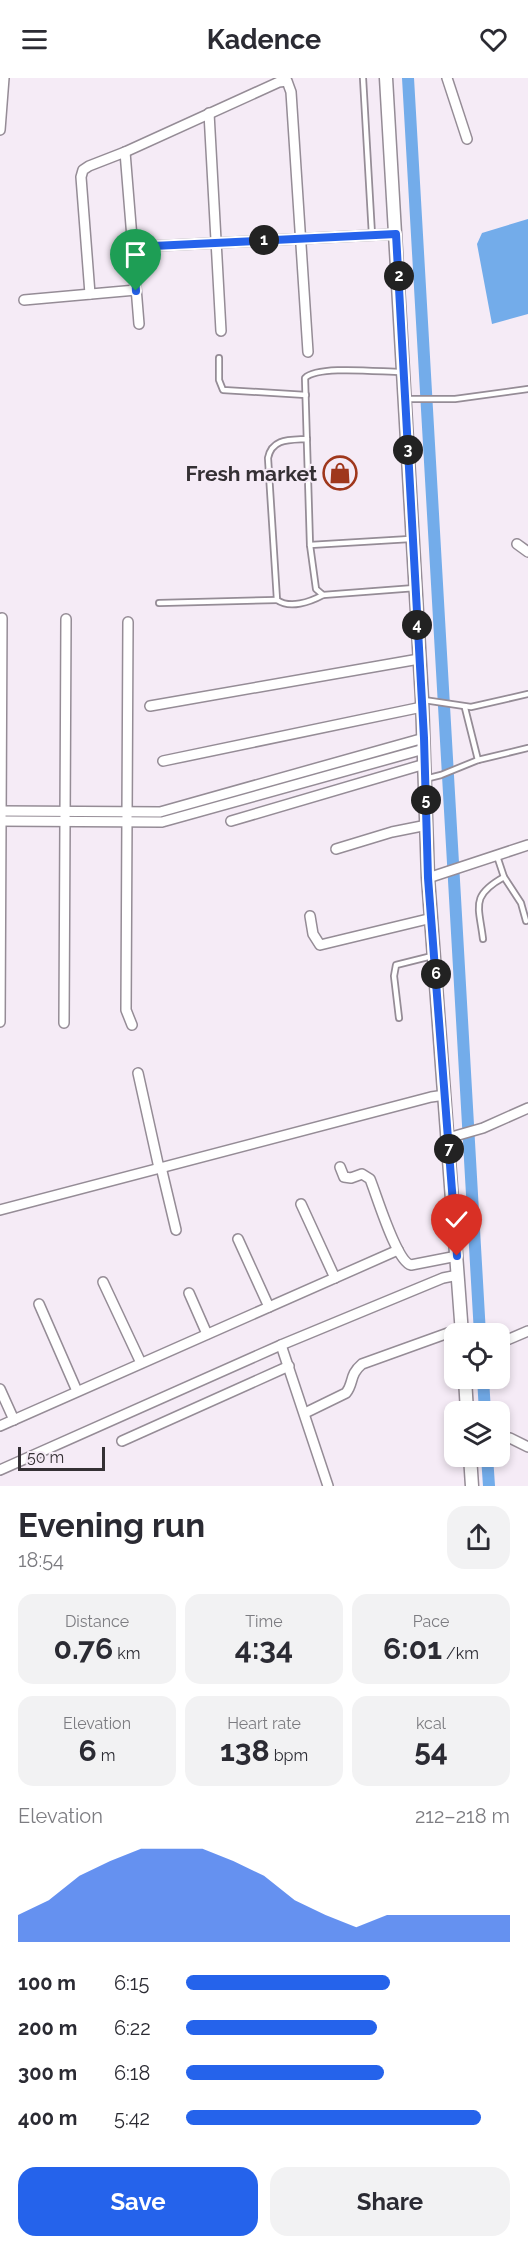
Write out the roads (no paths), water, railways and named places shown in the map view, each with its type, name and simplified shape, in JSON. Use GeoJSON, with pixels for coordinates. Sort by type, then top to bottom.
{"type":"FeatureCollection","features":[{"type":"Feature","properties":{"kind":"street"},"geometry":{"type":"LineString","coordinates":[[0,130],[4,78]]}},
{"type":"Feature","properties":{"kind":"street"},"geometry":{"type":"LineString","coordinates":[[386,78],[404,372],[410,399],[419,660],[426,702],[424,744],[428,878],[445,1095],[453,1137],[461,1323]]}},
{"type":"Feature","properties":{"kind":"street"},"geometry":{"type":"LineString","coordinates":[[447,78],[467,139]]}},
{"type":"Feature","properties":{"kind":"street"},"geometry":{"type":"LineString","coordinates":[[90,294],[81,177],[83,170],[279,82],[287,81],[291,92],[308,352]]}},
{"type":"Feature","properties":{"kind":"street"},"geometry":{"type":"LineString","coordinates":[[209,113],[221,331]]}},
{"type":"Feature","properties":{"kind":"street"},"geometry":{"type":"LineString","coordinates":[[125,152],[139,324]]}},
{"type":"Feature","properties":{"kind":"street"},"geometry":{"type":"LineString","coordinates":[[133,247],[396,234]]}},
{"type":"Feature","properties":{"kind":"street"},"geometry":{"type":"LineString","coordinates":[[24,300],[136,291]]}},
{"type":"Feature","properties":{"kind":"street"},"geometry":{"type":"LineString","coordinates":[[517,544],[528,552]]}},
{"type":"Feature","properties":{"kind":"street"},"geometry":{"type":"LineString","coordinates":[[0,1022],[2,618]]}},
{"type":"Feature","properties":{"kind":"street"},"geometry":{"type":"LineString","coordinates":[[64,1023],[66,619]]}},
{"type":"Feature","properties":{"kind":"street"},"geometry":{"type":"LineString","coordinates":[[128,622],[126,1010],[132,1025]]}},
{"type":"Feature","properties":{"kind":"street"},"geometry":{"type":"LineString","coordinates":[[150,706],[419,660]]}},
{"type":"Feature","properties":{"kind":"street"},"geometry":{"type":"LineString","coordinates":[[163,761],[426,702]]}},
{"type":"Feature","properties":{"kind":"street"},"geometry":{"type":"LineString","coordinates":[[1,811],[160,812],[424,744]]}},
{"type":"Feature","properties":{"kind":"street"},"geometry":{"type":"LineString","coordinates":[[1,821],[162,822],[424,744]]}},
{"type":"Feature","properties":{"kind":"street"},"geometry":{"type":"LineString","coordinates":[[231,821],[425,764]]}},
{"type":"Feature","properties":{"kind":"street"},"geometry":{"type":"LineString","coordinates":[[191,804],[193,814]]}},
{"type":"Feature","properties":{"kind":"street"},"geometry":{"type":"LineString","coordinates":[[336,849],[392,832],[427,825]]}},
{"type":"Feature","properties":{"kind":"street"},"geometry":{"type":"LineString","coordinates":[[428,878],[528,845]]}},
{"type":"Feature","properties":{"kind":"street"},"geometry":{"type":"LineString","coordinates":[[310,916],[313,934],[320,945],[432,918]]}},
{"type":"Feature","properties":{"kind":"street"},"geometry":{"type":"LineString","coordinates":[[138,1073],[176,1230]]}},
{"type":"Feature","properties":{"kind":"street"},"geometry":{"type":"LineString","coordinates":[[0,1210],[445,1095]]}},
{"type":"Feature","properties":{"kind":"street"},"geometry":{"type":"LineString","coordinates":[[453,1137],[483,1128],[528,1108]]}},
{"type":"Feature","properties":{"kind":"street"},"geometry":{"type":"LineString","coordinates":[[340,1167],[344,1178],[362,1174],[370,1179],[405,1263],[410,1265],[457,1256]]}},
{"type":"Feature","properties":{"kind":"street"},"geometry":{"type":"LineString","coordinates":[[301,1204],[335,1278]]}},
{"type":"Feature","properties":{"kind":"street"},"geometry":{"type":"LineString","coordinates":[[238,1239],[269,1307]]}},
{"type":"Feature","properties":{"kind":"street"},"geometry":{"type":"LineString","coordinates":[[0,1426],[398,1250]]}},
{"type":"Feature","properties":{"kind":"street"},"geometry":{"type":"LineString","coordinates":[[0,1470],[281,1345],[443,1278],[458,1275]]}},
{"type":"Feature","properties":{"kind":"street"},"geometry":{"type":"LineString","coordinates":[[103,1282],[141,1363]]}},
{"type":"Feature","properties":{"kind":"street"},"geometry":{"type":"LineString","coordinates":[[189,1293],[207,1334]]}},
{"type":"Feature","properties":{"kind":"street"},"geometry":{"type":"LineString","coordinates":[[39,1304],[77,1391]]}},
{"type":"Feature","properties":{"kind":"street"},"geometry":{"type":"LineString","coordinates":[[510,1339],[528,1331]]}},
{"type":"Feature","properties":{"kind":"street"},"geometry":{"type":"LineString","coordinates":[[305,1413],[346,1393],[350,1388],[351,1376],[362,1364],[444,1337]]}},
{"type":"Feature","properties":{"kind":"street"},"geometry":{"type":"LineString","coordinates":[[281,1345],[290,1366],[328,1486]]}},
{"type":"Feature","properties":{"kind":"street"},"geometry":{"type":"LineString","coordinates":[[122,1440],[290,1366]]}},
{"type":"Feature","properties":{"kind":"street"},"geometry":{"type":"LineString","coordinates":[[0,1389],[14,1420]]}},
{"type":"Feature","properties":{"kind":"street"},"geometry":{"type":"LineString","coordinates":[[510,1441],[528,1447]]}},
{"type":"Feature","properties":{"kind":"street"},"geometry":{"type":"LineString","coordinates":[[471,1467],[472,1486]]}},
{"type":"Feature","properties":{"kind":"lane"},"geometry":{"type":"LineString","coordinates":[[363,78],[372,235]]}},
{"type":"Feature","properties":{"kind":"lane"},"geometry":{"type":"LineString","coordinates":[[219,358],[219,380],[223,390],[306,395]]}},
{"type":"Feature","properties":{"kind":"lane"},"geometry":{"type":"LineString","coordinates":[[323,595],[316,589],[310,545],[305,378],[310,373],[404,372]]}},
{"type":"Feature","properties":{"kind":"lane"},"geometry":{"type":"LineString","coordinates":[[410,399],[455,399],[528,389]]}},
{"type":"Feature","properties":{"kind":"lane"},"geometry":{"type":"LineString","coordinates":[[277,600],[268,458],[270,450],[276,443],[284,440],[307,440]]}},
{"type":"Feature","properties":{"kind":"lane"},"geometry":{"type":"LineString","coordinates":[[310,545],[413,538]]}},
{"type":"Feature","properties":{"kind":"lane"},"geometry":{"type":"LineString","coordinates":[[159,603],[277,600],[290,604],[311,601],[323,595],[415,588]]}},
{"type":"Feature","properties":{"kind":"lane"},"geometry":{"type":"LineString","coordinates":[[426,702],[465,708],[528,694]]}},
{"type":"Feature","properties":{"kind":"lane"},"geometry":{"type":"LineString","coordinates":[[465,708],[478,760]]}},
{"type":"Feature","properties":{"kind":"lane"},"geometry":{"type":"LineString","coordinates":[[425,779],[478,760],[528,748]]}},
{"type":"Feature","properties":{"kind":"lane"},"geometry":{"type":"LineString","coordinates":[[497,855],[504,877],[521,903],[526,921]]}},
{"type":"Feature","properties":{"kind":"lane"},"geometry":{"type":"LineString","coordinates":[[483,939],[478,904],[481,893],[489,885],[504,877]]}},
{"type":"Feature","properties":{"kind":"lane"},"geometry":{"type":"LineString","coordinates":[[399,1018],[394,976],[396,965],[434,956]]}},
{"type":"Feature","properties":{"kind":"water"},"geometry":{"type":"Polygon","coordinates":[[[528,219],[528,314],[492,324],[477,244],[482,233],[528,219]]]}},
{"type":"Feature","properties":{"kind":"waterway"},"geometry":{"type":"LineString","coordinates":[[408,78],[479,1323]]}},
{"type":"Feature","properties":{"kind":"waterway"},"geometry":{"type":"LineString","coordinates":[[484,1389],[484,1401]]}},
{"type":"Feature","properties":{"kind":"waterway"},"geometry":{"type":"LineString","coordinates":[[488,1467],[489,1486]]}},
{"type":"Feature","properties":{"kind":"place","name":"Fresh market"},"geometry":{"type":"Point","coordinates":[340,473]}}]}
